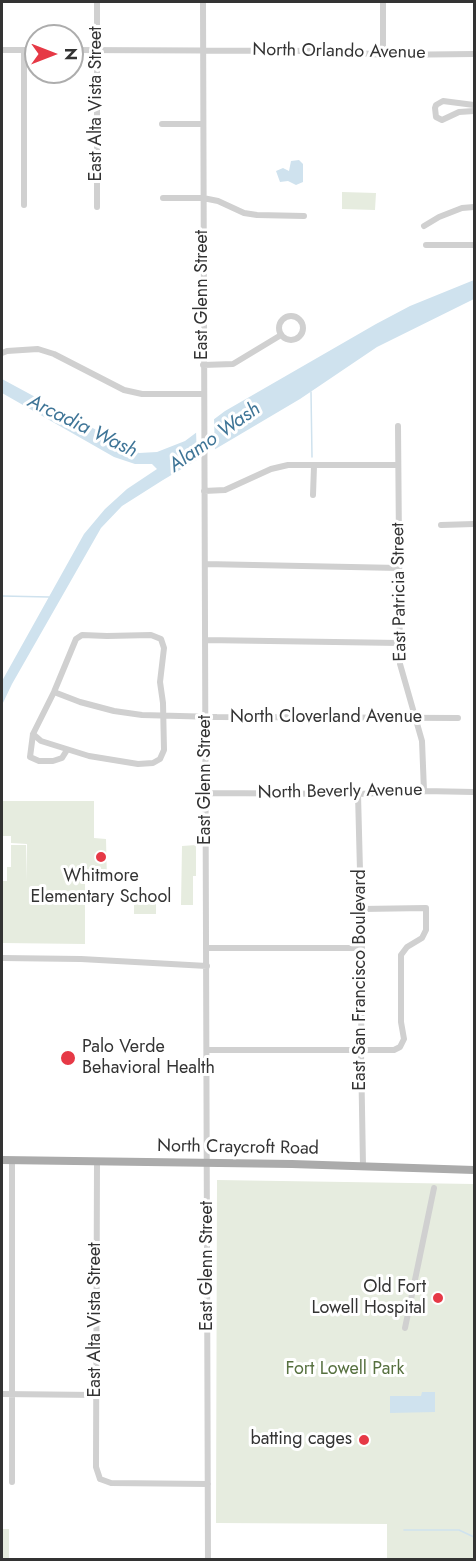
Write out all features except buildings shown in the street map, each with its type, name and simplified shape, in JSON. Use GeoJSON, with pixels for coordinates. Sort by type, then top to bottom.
{"type":"FeatureCollection","features":[{"type":"Feature","properties":{"kind":"main road","name":"North Craycroft Road"},"geometry":{"type":"LineString","coordinates":[[2,1160],[207,1162],[474,1170]]}},
{"type":"Feature","properties":{"kind":"street","name":"East Alta Vista Street"},"geometry":{"type":"LineString","coordinates":[[97,2],[97,207]]}},
{"type":"Feature","properties":{"kind":"street","name":"East Glenn Street"},"geometry":{"type":"LineString","coordinates":[[203,2],[208,1560]]}},
{"type":"Feature","properties":{"kind":"street"},"geometry":{"type":"LineString","coordinates":[[383,2],[383,55]]}},
{"type":"Feature","properties":{"kind":"street"},"geometry":{"type":"LineString","coordinates":[[2,50],[24,50]]}},
{"type":"Feature","properties":{"kind":"street","name":"North Orlando Avenue"},"geometry":{"type":"LineString","coordinates":[[84,50],[335,51],[383,55],[474,54]]}},
{"type":"Feature","properties":{"kind":"street"},"geometry":{"type":"LineString","coordinates":[[24,84],[24,205]]}},
{"type":"Feature","properties":{"kind":"street"},"geometry":{"type":"LineString","coordinates":[[471,106],[443,101],[436,105],[436,117],[442,120],[459,112],[474,111]]}},
{"type":"Feature","properties":{"kind":"street"},"geometry":{"type":"LineString","coordinates":[[162,124],[203,124]]}},
{"type":"Feature","properties":{"kind":"street"},"geometry":{"type":"LineString","coordinates":[[163,198],[203,198],[218,201],[244,213],[304,216]]}},
{"type":"Feature","properties":{"kind":"street"},"geometry":{"type":"LineString","coordinates":[[424,226],[462,208],[474,207]]}},
{"type":"Feature","properties":{"kind":"street"},"geometry":{"type":"LineString","coordinates":[[426,245],[474,246]]}},
{"type":"Feature","properties":{"kind":"street"},"geometry":{"type":"LineString","coordinates":[[439,245],[439,254]]}},
{"type":"Feature","properties":{"kind":"street"},"geometry":{"type":"LineString","coordinates":[[203,365],[233,364],[281,335]]}},
{"type":"Feature","properties":{"kind":"street"},"geometry":{"type":"LineString","coordinates":[[2,353],[38,349],[54,354],[124,390],[142,394],[204,394]]}},
{"type":"Feature","properties":{"kind":"street","name":"East Patricia Street"},"geometry":{"type":"LineString","coordinates":[[398,426],[400,664],[422,741],[424,791]]}},
{"type":"Feature","properties":{"kind":"street"},"geometry":{"type":"LineString","coordinates":[[204,491],[225,490],[288,465],[398,465]]}},
{"type":"Feature","properties":{"kind":"street"},"geometry":{"type":"LineString","coordinates":[[313,495],[314,466]]}},
{"type":"Feature","properties":{"kind":"street"},"geometry":{"type":"LineString","coordinates":[[441,525],[474,524]]}},
{"type":"Feature","properties":{"kind":"street"},"geometry":{"type":"LineString","coordinates":[[205,564],[399,568]]}},
{"type":"Feature","properties":{"kind":"street"},"geometry":{"type":"LineString","coordinates":[[33,735],[41,741],[90,756],[138,764],[153,763],[160,759],[164,750],[164,716],[160,682],[164,648],[161,639],[151,635],[82,635],[76,639],[33,735],[30,757],[39,761],[54,761],[62,758],[67,750]]}},
{"type":"Feature","properties":{"kind":"street"},"geometry":{"type":"LineString","coordinates":[[205,640],[399,643]]}},
{"type":"Feature","properties":{"kind":"street","name":"North Cloverland Avenue"},"geometry":{"type":"LineString","coordinates":[[54,692],[114,711],[164,716],[458,718]]}},
{"type":"Feature","properties":{"kind":"street","name":"North Beverly Avenue"},"geometry":{"type":"LineString","coordinates":[[206,793],[474,792]]}},
{"type":"Feature","properties":{"kind":"street","name":"East San Francisco Boulevard"},"geometry":{"type":"LineString","coordinates":[[358,794],[362,909],[363,1166]]}},
{"type":"Feature","properties":{"kind":"street"},"geometry":{"type":"LineString","coordinates":[[207,1050],[361,1051],[394,1050],[400,1047],[404,1040],[401,1022],[401,955],[407,947],[422,938],[426,930],[426,908],[362,909]]}},
{"type":"Feature","properties":{"kind":"street"},"geometry":{"type":"LineString","coordinates":[[206,948],[362,948]]}},
{"type":"Feature","properties":{"kind":"street"},"geometry":{"type":"LineString","coordinates":[[2,958],[81,959],[207,966]]}},
{"type":"Feature","properties":{"kind":"street"},"geometry":{"type":"LineString","coordinates":[[12,1160],[12,1482]]}},
{"type":"Feature","properties":{"kind":"street","name":"East Alta Vista Street"},"geometry":{"type":"LineString","coordinates":[[97,1161],[97,1482],[207,1484]]}},
{"type":"Feature","properties":{"kind":"street"},"geometry":{"type":"LineString","coordinates":[[405,1328],[434,1188]]}},
{"type":"Feature","properties":{"kind":"street"},"geometry":{"type":"LineString","coordinates":[[2,1394],[96,1395]]}},
{"type":"Feature","properties":{"kind":"green space"},"geometry":{"type":"Polygon","coordinates":[[[342,192],[376,193],[375,210],[342,209],[342,192]]]}},
{"type":"Feature","properties":{"kind":"green space"},"geometry":{"type":"Polygon","coordinates":[[[3,801],[94,801],[94,838],[106,839],[107,881],[85,881],[85,944],[3,943],[2,881],[7,881],[7,867],[11,867],[11,845],[26,845],[26,881],[27,844],[11,843],[11,836],[2,836],[3,801]]]}},
{"type":"Feature","properties":{"kind":"green space"},"geometry":{"type":"Polygon","coordinates":[[[196,845],[193,905],[181,905],[182,846],[196,845]]]}},
{"type":"Feature","properties":{"kind":"green space"},"geometry":{"type":"Polygon","coordinates":[[[134,900],[156,900],[156,914],[134,914],[134,900]]]}},
{"type":"Feature","properties":{"kind":"green space","name":"Fort Lowell Park"},"geometry":{"type":"Polygon","coordinates":[[[217,1180],[474,1184],[474,1559],[387,1559],[387,1524],[216,1523],[217,1180]]]}},
{"type":"Feature","properties":{"kind":"green space"},"geometry":{"type":"Polygon","coordinates":[[[2,1529],[9,1529],[9,1559],[2,1559],[2,1529]]]}},
{"type":"Feature","properties":{"kind":"water"},"geometry":{"type":"Polygon","coordinates":[[[299,160],[303,164],[303,182],[296,185],[288,181],[280,182],[276,171],[283,168],[289,171],[291,161],[299,160]]]}},
{"type":"Feature","properties":{"kind":"water","name":"Alamo Wash"},"geometry":{"type":"Polygon","coordinates":[[[474,280],[474,299],[377,347],[300,399],[122,506],[101,528],[2,705],[2,681],[84,534],[105,509],[127,489],[157,469],[152,464],[135,464],[114,457],[2,393],[2,379],[139,453],[157,452],[185,441],[225,411],[376,324],[410,306],[474,280]]]}},
{"type":"Feature","properties":{"kind":"water"},"geometry":{"type":"Polygon","coordinates":[[[422,1392],[435,1392],[435,1412],[390,1413],[390,1396],[421,1396],[422,1392]]]}},
{"type":"Feature","properties":{"kind":"pier"},"geometry":{"type":"Polygon","coordinates":[[[214,418],[215,452],[197,463],[196,429],[214,418]]]}},
{"type":"Feature","properties":{"kind":"waterway"},"geometry":{"type":"LineString","coordinates":[[311,392],[312,457]]}},
{"type":"Feature","properties":{"kind":"waterway"},"geometry":{"type":"LineString","coordinates":[[2,596],[49,597]]}},
{"type":"Feature","properties":{"kind":"waterway"},"geometry":{"type":"LineString","coordinates":[[404,1530],[459,1530],[474,1537]]}},
{"type":"Feature","properties":{"kind":"place","name":"Whitmore Elementary School"},"geometry":{"type":"Point","coordinates":[101,857]}},
{"type":"Feature","properties":{"kind":"place","name":"Palo Verde Behavioral Health"},"geometry":{"type":"Point","coordinates":[68,1058]}},
{"type":"Feature","properties":{"kind":"place","name":"Old Fort Lowell Hospital"},"geometry":{"type":"Point","coordinates":[438,1298]}},
{"type":"Feature","properties":{"kind":"place","name":"batting cages"},"geometry":{"type":"Point","coordinates":[364,1440]}},
{"type":"Feature","properties":{"kind":"water label","name":"Arcadia Wash"},"geometry":{"type":"Point","coordinates":[82,427]}}]}
